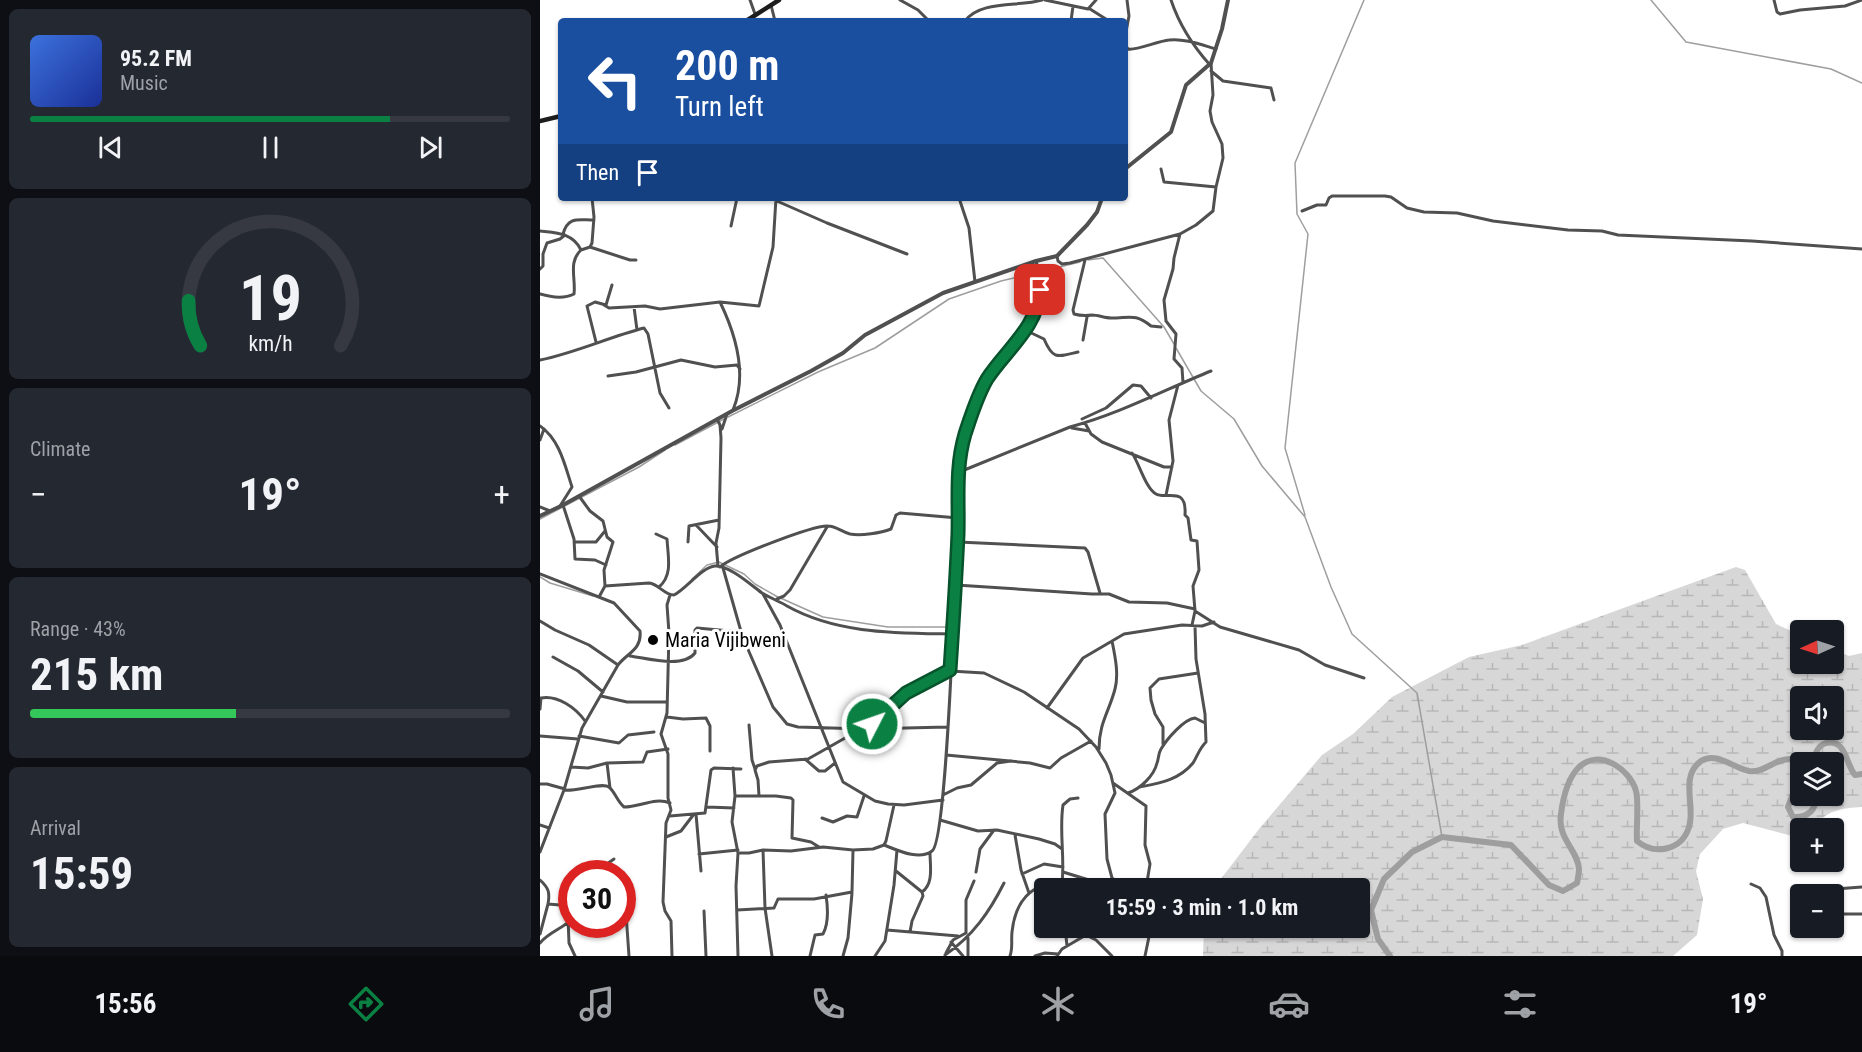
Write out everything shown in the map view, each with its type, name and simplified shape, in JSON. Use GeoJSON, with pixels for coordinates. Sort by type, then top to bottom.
{"type":"FeatureCollection","features":[{"type":"Feature","properties":{"kind":"main road"},"geometry":{"type":"LineString","coordinates":[[751,18],[779,0]]}},
{"type":"Feature","properties":{"kind":"main road"},"geometry":{"type":"LineString","coordinates":[[540,121],[558,117]]}},
{"type":"Feature","properties":{"kind":"street"},"geometry":{"type":"LineString","coordinates":[[750,0],[756,15]]}},
{"type":"Feature","properties":{"kind":"street"},"geometry":{"type":"LineString","coordinates":[[900,0],[918,10],[926,18]]}},
{"type":"Feature","properties":{"kind":"street"},"geometry":{"type":"LineString","coordinates":[[968,18],[986,8],[1043,0],[1090,9],[1104,18]]}},
{"type":"Feature","properties":{"kind":"street"},"geometry":{"type":"LineString","coordinates":[[1090,9],[1096,0]]}},
{"type":"Feature","properties":{"kind":"street"},"geometry":{"type":"LineString","coordinates":[[1126,0],[1129,10],[1128,18]]}},
{"type":"Feature","properties":{"kind":"street"},"geometry":{"type":"LineString","coordinates":[[1057,256],[1058,261],[1062,264],[1085,260],[1180,234],[1213,211],[1223,158],[1221,141],[1211,117],[1213,95],[1210,64],[1194,48],[1176,14],[1172,0]]}},
{"type":"Feature","properties":{"kind":"street"},"geometry":{"type":"LineString","coordinates":[[1128,167],[1171,132],[1186,85],[1210,64],[1228,0]]}},
{"type":"Feature","properties":{"kind":"street"},"geometry":{"type":"LineString","coordinates":[[1774,0],[1777,12],[1781,14],[1845,6],[1862,0]]}},
{"type":"Feature","properties":{"kind":"street"},"geometry":{"type":"LineString","coordinates":[[771,5],[774,18]]}},
{"type":"Feature","properties":{"kind":"street"},"geometry":{"type":"LineString","coordinates":[[1071,18],[1073,6]]}},
{"type":"Feature","properties":{"kind":"street"},"geometry":{"type":"LineString","coordinates":[[1128,48],[1131,50],[1168,40],[1216,49]]}},
{"type":"Feature","properties":{"kind":"street"},"geometry":{"type":"LineString","coordinates":[[1211,71],[1223,81],[1271,88],[1274,100]]}},
{"type":"Feature","properties":{"kind":"street"},"geometry":{"type":"LineString","coordinates":[[1161,169],[1164,182],[1216,187]]}},
{"type":"Feature","properties":{"kind":"street"},"geometry":{"type":"LineString","coordinates":[[1302,211],[1317,204],[1326,205],[1329,198],[1337,195],[1385,196],[1391,197],[1407,208],[1424,212],[1457,213],[1493,221],[1568,230],[1602,231],[1618,235],[1665,239],[1752,241],[1862,249]]}},
{"type":"Feature","properties":{"kind":"street"},"geometry":{"type":"LineString","coordinates":[[590,247],[594,220],[592,201]]}},
{"type":"Feature","properties":{"kind":"street"},"geometry":{"type":"LineString","coordinates":[[731,226],[736,201]]}},
{"type":"Feature","properties":{"kind":"street"},"geometry":{"type":"LineString","coordinates":[[596,342],[587,306],[595,302],[608,308],[645,306],[660,309],[720,302],[759,306],[773,247],[776,201]]}},
{"type":"Feature","properties":{"kind":"street"},"geometry":{"type":"LineString","coordinates":[[780,201],[827,223],[907,254]]}},
{"type":"Feature","properties":{"kind":"street"},"geometry":{"type":"LineString","coordinates":[[960,201],[969,228],[975,282]]}},
{"type":"Feature","properties":{"kind":"street"},"geometry":{"type":"LineString","coordinates":[[540,516],[732,411],[811,371],[843,353],[865,335],[943,292],[1057,256],[1088,225],[1101,201]]}},
{"type":"Feature","properties":{"kind":"street"},"geometry":{"type":"LineString","coordinates":[[540,269],[543,266],[542,254],[547,243],[561,239],[565,225],[570,222],[594,220]]}},
{"type":"Feature","properties":{"kind":"street"},"geometry":{"type":"LineString","coordinates":[[540,231],[564,234],[577,241],[582,250]]}},
{"type":"Feature","properties":{"kind":"street"},"geometry":{"type":"LineString","coordinates":[[1166,495],[1173,455],[1169,420],[1180,384],[1182,368],[1174,359],[1176,334],[1166,321],[1164,305],[1180,234]]}},
{"type":"Feature","properties":{"kind":"street"},"geometry":{"type":"LineString","coordinates":[[540,294],[553,297],[574,294],[573,264],[577,253],[590,247],[636,260]]}},
{"type":"Feature","properties":{"kind":"street"},"geometry":{"type":"LineString","coordinates":[[1085,260],[1074,314],[1114,319],[1132,316],[1144,320],[1151,326],[1161,327]]}},
{"type":"Feature","properties":{"kind":"street"},"geometry":{"type":"LineString","coordinates":[[910,932],[922,900],[922,892],[930,881],[930,853],[937,844],[943,797],[956,585],[957,473],[965,436],[982,391],[991,374],[1025,330],[1037,308],[1040,273],[1036,261]]}},
{"type":"Feature","properties":{"kind":"street"},"geometry":{"type":"LineString","coordinates":[[604,305],[607,304],[612,285]]}},
{"type":"Feature","properties":{"kind":"street"},"geometry":{"type":"LineString","coordinates":[[720,302],[731,324],[740,369],[738,395],[732,411]]}},
{"type":"Feature","properties":{"kind":"street"},"geometry":{"type":"LineString","coordinates":[[634,307],[637,330]]}},
{"type":"Feature","properties":{"kind":"street"},"geometry":{"type":"LineString","coordinates":[[1083,340],[1087,317]]}},
{"type":"Feature","properties":{"kind":"street"},"geometry":{"type":"LineString","coordinates":[[540,360],[644,328],[647,332],[661,395],[669,408]]}},
{"type":"Feature","properties":{"kind":"street"},"geometry":{"type":"LineString","coordinates":[[1025,330],[1044,339],[1049,352],[1054,355],[1078,352]]}},
{"type":"Feature","properties":{"kind":"street"},"geometry":{"type":"LineString","coordinates":[[608,376],[683,360],[716,367],[736,365],[740,369]]}},
{"type":"Feature","properties":{"kind":"street"},"geometry":{"type":"LineString","coordinates":[[957,473],[1067,428],[1150,398],[1211,371]]}},
{"type":"Feature","properties":{"kind":"street"},"geometry":{"type":"LineString","coordinates":[[1082,419],[1099,413],[1133,384],[1142,386],[1150,398]]}},
{"type":"Feature","properties":{"kind":"street"},"geometry":{"type":"LineString","coordinates":[[727,414],[721,431],[717,547],[720,567],[741,632],[771,702],[780,717],[792,726],[947,727]]}},
{"type":"Feature","properties":{"kind":"street"},"geometry":{"type":"LineString","coordinates":[[717,420],[721,431]]}},
{"type":"Feature","properties":{"kind":"street"},"geometry":{"type":"LineString","coordinates":[[1085,423],[1089,431],[1102,442],[1164,467],[1172,466]]}},
{"type":"Feature","properties":{"kind":"street"},"geometry":{"type":"LineString","coordinates":[[542,428],[558,447],[572,487],[561,506]]}},
{"type":"Feature","properties":{"kind":"street"},"geometry":{"type":"LineString","coordinates":[[540,440],[542,428]]}},
{"type":"Feature","properties":{"kind":"street"},"geometry":{"type":"LineString","coordinates":[[1067,428],[1089,431]]}},
{"type":"Feature","properties":{"kind":"street"},"geometry":{"type":"LineString","coordinates":[[1128,792],[1178,777],[1193,762],[1199,748],[1206,742],[1193,625],[1195,610],[1193,586],[1199,570],[1197,542],[1191,540],[1183,502],[1173,494],[1158,495],[1151,489],[1132,453]]}},
{"type":"Feature","properties":{"kind":"street"},"geometry":{"type":"LineString","coordinates":[[579,496],[590,511],[603,521],[607,537],[613,543],[603,576],[604,586],[599,597]]}},
{"type":"Feature","properties":{"kind":"street"},"geometry":{"type":"LineString","coordinates":[[561,506],[566,511],[574,542],[575,559],[595,560],[606,565]]}},
{"type":"Feature","properties":{"kind":"street"},"geometry":{"type":"LineString","coordinates":[[540,507],[550,511]]}},
{"type":"Feature","properties":{"kind":"street"},"geometry":{"type":"LineString","coordinates":[[670,595],[677,593],[707,569],[720,567],[798,532],[828,526],[848,533],[862,534],[889,530],[894,524],[896,515],[900,513],[958,518]]}},
{"type":"Feature","properties":{"kind":"street"},"geometry":{"type":"LineString","coordinates":[[687,542],[688,527],[719,520]]}},
{"type":"Feature","properties":{"kind":"street"},"geometry":{"type":"LineString","coordinates":[[696,525],[717,547]]}},
{"type":"Feature","properties":{"kind":"street"},"geometry":{"type":"LineString","coordinates":[[784,604],[786,594],[828,526]]}},
{"type":"Feature","properties":{"kind":"street"},"geometry":{"type":"LineString","coordinates":[[574,542],[596,542],[605,531]]}},
{"type":"Feature","properties":{"kind":"street"},"geometry":{"type":"LineString","coordinates":[[656,534],[667,539],[669,563],[667,578],[659,587]]}},
{"type":"Feature","properties":{"kind":"street"},"geometry":{"type":"LineString","coordinates":[[957,542],[1085,548],[1100,593]]}},
{"type":"Feature","properties":{"kind":"street"},"geometry":{"type":"LineString","coordinates":[[720,567],[807,616],[864,630],[903,634],[952,634]]}},
{"type":"Feature","properties":{"kind":"street"},"geometry":{"type":"LineString","coordinates":[[540,574],[614,603],[640,631],[637,647],[618,665],[585,721],[564,790],[540,852]]}},
{"type":"Feature","properties":{"kind":"street"},"geometry":{"type":"LineString","coordinates":[[604,586],[652,583],[670,595]]}},
{"type":"Feature","properties":{"kind":"street"},"geometry":{"type":"LineString","coordinates":[[956,585],[1115,594],[1129,602],[1167,603],[1195,610],[1229,630],[1299,650],[1325,665],[1364,678]]}},
{"type":"Feature","properties":{"kind":"street"},"geometry":{"type":"LineString","coordinates":[[763,593],[780,625],[843,782],[875,801],[894,805],[943,797],[957,788],[971,785],[997,764],[1007,764],[1012,761]]}},
{"type":"Feature","properties":{"kind":"street"},"geometry":{"type":"LineString","coordinates":[[776,600],[786,594]]}},
{"type":"Feature","properties":{"kind":"street"},"geometry":{"type":"LineString","coordinates":[[670,595],[667,605],[668,702],[662,734],[668,749],[670,802],[670,816],[666,823],[663,902],[671,921],[672,956]]}},
{"type":"Feature","properties":{"kind":"street"},"geometry":{"type":"LineString","coordinates":[[540,621],[555,630],[581,640],[618,665]]}},
{"type":"Feature","properties":{"kind":"street"},"geometry":{"type":"LineString","coordinates":[[1047,708],[1083,658],[1112,640],[1134,631],[1182,625],[1205,626],[1214,622]]}},
{"type":"Feature","properties":{"kind":"street"},"geometry":{"type":"LineString","coordinates":[[630,656],[668,661],[693,656],[696,649],[695,630],[698,628],[741,632]]}},
{"type":"Feature","properties":{"kind":"street"},"geometry":{"type":"LineString","coordinates":[[1099,751],[1100,730],[1116,687],[1116,662],[1112,640]]}},
{"type":"Feature","properties":{"kind":"street"},"geometry":{"type":"LineString","coordinates":[[553,657],[578,671],[603,692]]}},
{"type":"Feature","properties":{"kind":"street"},"geometry":{"type":"LineString","coordinates":[[755,769],[769,762],[813,757],[864,728],[906,693],[950,670],[978,672],[1024,692],[1079,729],[1099,751],[1113,783],[1114,796],[1105,816],[1107,859],[1113,878]]}},
{"type":"Feature","properties":{"kind":"street"},"geometry":{"type":"LineString","coordinates":[[1163,746],[1163,727],[1155,714],[1150,688],[1159,679],[1198,673]]}},
{"type":"Feature","properties":{"kind":"street"},"geometry":{"type":"LineString","coordinates":[[601,696],[627,702],[668,702]]}},
{"type":"Feature","properties":{"kind":"street"},"geometry":{"type":"LineString","coordinates":[[540,709],[541,698],[549,697],[574,708],[585,721]]}},
{"type":"Feature","properties":{"kind":"street"},"geometry":{"type":"LineString","coordinates":[[1140,787],[1156,767],[1163,746],[1185,721],[1196,718],[1204,710]]}},
{"type":"Feature","properties":{"kind":"street"},"geometry":{"type":"LineString","coordinates":[[667,717],[683,720],[706,718],[710,726],[710,751]]}},
{"type":"Feature","properties":{"kind":"street"},"geometry":{"type":"LineString","coordinates":[[1196,718],[1205,723]]}},
{"type":"Feature","properties":{"kind":"street"},"geometry":{"type":"LineString","coordinates":[[749,725],[759,796]]}},
{"type":"Feature","properties":{"kind":"street"},"geometry":{"type":"LineString","coordinates":[[540,736],[619,742],[628,735],[654,732]]}},
{"type":"Feature","properties":{"kind":"street"},"geometry":{"type":"LineString","coordinates":[[946,755],[1012,761],[1052,768],[1061,758],[1091,741]]}},
{"type":"Feature","properties":{"kind":"street"},"geometry":{"type":"LineString","coordinates":[[570,767],[588,768],[607,763],[643,762],[647,752],[668,749]]}},
{"type":"Feature","properties":{"kind":"street"},"geometry":{"type":"LineString","coordinates":[[805,759],[819,771],[825,771],[834,763]]}},
{"type":"Feature","properties":{"kind":"street"},"geometry":{"type":"LineString","coordinates":[[607,763],[610,788],[624,807],[659,800],[670,802]]}},
{"type":"Feature","properties":{"kind":"street"},"geometry":{"type":"LineString","coordinates":[[670,816],[705,813],[711,770],[714,768],[741,769]]}},
{"type":"Feature","properties":{"kind":"street"},"geometry":{"type":"LineString","coordinates":[[733,768],[735,796],[732,822],[738,851],[736,910],[738,956]]}},
{"type":"Feature","properties":{"kind":"street"},"geometry":{"type":"LineString","coordinates":[[1113,783],[1147,808],[1145,845],[1150,864],[1148,878]]}},
{"type":"Feature","properties":{"kind":"street"},"geometry":{"type":"LineString","coordinates":[[540,784],[564,790],[600,786],[610,788]]}},
{"type":"Feature","properties":{"kind":"street"},"geometry":{"type":"LineString","coordinates":[[822,818],[833,822],[847,816],[857,817],[865,795]]}},
{"type":"Feature","properties":{"kind":"street"},"geometry":{"type":"LineString","coordinates":[[735,796],[791,798],[793,800],[792,838],[811,842],[819,847]]}},
{"type":"Feature","properties":{"kind":"street"},"geometry":{"type":"LineString","coordinates":[[1062,878],[1060,834],[1063,805],[1067,800],[1078,798]]}},
{"type":"Feature","properties":{"kind":"street"},"geometry":{"type":"LineString","coordinates":[[884,845],[894,805]]}},
{"type":"Feature","properties":{"kind":"street"},"geometry":{"type":"LineString","coordinates":[[707,807],[734,808]]}},
{"type":"Feature","properties":{"kind":"street"},"geometry":{"type":"LineString","coordinates":[[666,837],[681,831],[695,814]]}},
{"type":"Feature","properties":{"kind":"street"},"geometry":{"type":"LineString","coordinates":[[695,814],[701,872]]}},
{"type":"Feature","properties":{"kind":"street"},"geometry":{"type":"LineString","coordinates":[[940,820],[977,830],[994,830],[1049,841],[1062,849]]}},
{"type":"Feature","properties":{"kind":"street"},"geometry":{"type":"LineString","coordinates":[[540,825],[549,828]]}},
{"type":"Feature","properties":{"kind":"street"},"geometry":{"type":"LineString","coordinates":[[976,872],[982,846],[994,830]]}},
{"type":"Feature","properties":{"kind":"street"},"geometry":{"type":"LineString","coordinates":[[1015,835],[1022,874],[1029,893]]}},
{"type":"Feature","properties":{"kind":"street"},"geometry":{"type":"LineString","coordinates":[[699,854],[738,851],[749,853],[763,850],[791,851],[819,847],[853,850],[873,849],[884,845],[916,854],[930,853]]}},
{"type":"Feature","properties":{"kind":"street"},"geometry":{"type":"LineString","coordinates":[[874,956],[883,945],[887,930],[897,849]]}},
{"type":"Feature","properties":{"kind":"street"},"geometry":{"type":"LineString","coordinates":[[763,850],[765,908],[772,956]]}},
{"type":"Feature","properties":{"kind":"street"},"geometry":{"type":"LineString","coordinates":[[843,956],[848,938],[853,850]]}},
{"type":"Feature","properties":{"kind":"street"},"geometry":{"type":"LineString","coordinates":[[1022,874],[1047,864],[1063,867]]}},
{"type":"Feature","properties":{"kind":"street"},"geometry":{"type":"LineString","coordinates":[[896,870],[922,892]]}},
{"type":"Feature","properties":{"kind":"street"},"geometry":{"type":"LineString","coordinates":[[1063,872],[1082,878]]}},
{"type":"Feature","properties":{"kind":"street"},"geometry":{"type":"LineString","coordinates":[[540,880],[550,894],[540,934]]}},
{"type":"Feature","properties":{"kind":"street"},"geometry":{"type":"LineString","coordinates":[[968,956],[966,900],[974,881]]}},
{"type":"Feature","properties":{"kind":"street"},"geometry":{"type":"LineString","coordinates":[[887,930],[967,935],[973,932],[991,907],[1004,883]]}},
{"type":"Feature","properties":{"kind":"street"},"geometry":{"type":"LineString","coordinates":[[1751,884],[1760,888],[1766,897],[1774,934],[1782,956]]}},
{"type":"Feature","properties":{"kind":"street"},"geometry":{"type":"LineString","coordinates":[[1844,888],[1862,887]]}},
{"type":"Feature","properties":{"kind":"street"},"geometry":{"type":"LineString","coordinates":[[1010,956],[1011,932],[1019,905],[1022,898],[1034,891]]}},
{"type":"Feature","properties":{"kind":"street"},"geometry":{"type":"LineString","coordinates":[[736,910],[775,907],[778,899],[810,899],[852,892]]}},
{"type":"Feature","properties":{"kind":"street"},"geometry":{"type":"LineString","coordinates":[[810,956],[815,935],[826,932],[826,895]]}},
{"type":"Feature","properties":{"kind":"street"},"geometry":{"type":"LineString","coordinates":[[548,904],[558,905]]}},
{"type":"Feature","properties":{"kind":"street"},"geometry":{"type":"LineString","coordinates":[[704,911],[706,956]]}},
{"type":"Feature","properties":{"kind":"street"},"geometry":{"type":"LineString","coordinates":[[1844,914],[1862,914]]}},
{"type":"Feature","properties":{"kind":"street"},"geometry":{"type":"LineString","coordinates":[[540,943],[547,934],[558,928]]}},
{"type":"Feature","properties":{"kind":"street"},"geometry":{"type":"LineString","coordinates":[[945,955],[957,947],[967,935]]}},
{"type":"Feature","properties":{"kind":"street"},"geometry":{"type":"LineString","coordinates":[[945,955],[951,942],[958,936]]}},
{"type":"Feature","properties":{"kind":"street"},"geometry":{"type":"LineString","coordinates":[[1035,956],[1045,953],[1058,955],[1067,946],[1084,936],[1089,936],[1112,956]]}},
{"type":"Feature","properties":{"kind":"street"},"geometry":{"type":"LineString","coordinates":[[569,938],[575,956]]}},
{"type":"Feature","properties":{"kind":"street"},"geometry":{"type":"LineString","coordinates":[[628,938],[629,956]]}},
{"type":"Feature","properties":{"kind":"street"},"geometry":{"type":"LineString","coordinates":[[1066,938],[1067,946]]}},
{"type":"Feature","properties":{"kind":"street"},"geometry":{"type":"LineString","coordinates":[[1145,956],[1149,938]]}},
{"type":"Feature","properties":{"kind":"street"},"geometry":{"type":"LineString","coordinates":[[951,942],[963,956]]}},
{"type":"Feature","properties":{"kind":"green space"},"geometry":{"type":"Polygon","coordinates":[[[1736,567],[1745,570],[1776,624],[1790,630],[1790,674],[1844,674],[1844,654],[1849,656],[1862,653],[1862,807],[1835,811],[1823,818],[1790,818],[1790,835],[1743,823],[1723,829],[1700,854],[1696,871],[1703,899],[1697,935],[1673,956],[1203,956],[1204,938],[1370,938],[1370,878],[1222,878],[1259,829],[1322,755],[1353,734],[1392,697],[1469,657],[1522,645],[1736,567]]]}},
{"type":"Feature","properties":{"kind":"waterway"},"geometry":{"type":"LineString","coordinates":[[1305,515],[1285,448],[1308,234],[1297,214],[1295,163],[1364,0]]}},
{"type":"Feature","properties":{"kind":"waterway"},"geometry":{"type":"LineString","coordinates":[[1651,0],[1686,42],[1831,69],[1862,83]]}},
{"type":"Feature","properties":{"kind":"waterway"},"geometry":{"type":"LineString","coordinates":[[1088,260],[1103,258],[1164,327],[1174,344]]}},
{"type":"Feature","properties":{"kind":"waterway"},"geometry":{"type":"LineString","coordinates":[[728,417],[818,372],[875,348],[949,299],[1001,281],[1080,262]]}},
{"type":"Feature","properties":{"kind":"waterway"},"geometry":{"type":"LineString","coordinates":[[692,579],[707,565],[719,562],[744,574],[755,584],[776,596],[823,617],[888,627],[946,627],[953,558],[955,493],[953,476],[962,429],[967,412],[993,362],[1009,347]]}},
{"type":"Feature","properties":{"kind":"waterway"},"geometry":{"type":"LineString","coordinates":[[1176,348],[1201,391],[1234,419],[1262,466],[1305,517],[1331,587],[1352,634],[1417,693],[1442,837]]}},
{"type":"Feature","properties":{"kind":"waterway"},"geometry":{"type":"LineString","coordinates":[[675,445],[724,419]]}},
{"type":"Feature","properties":{"kind":"waterway"},"geometry":{"type":"LineString","coordinates":[[540,519],[639,467],[665,450]]}},
{"type":"Feature","properties":{"kind":"waterway"},"geometry":{"type":"LineString","coordinates":[[540,577],[550,583],[593,596]]}},
{"type":"Feature","properties":{"kind":"waterway"},"geometry":{"type":"LineString","coordinates":[[1817,752],[1820,746],[1826,743],[1838,744],[1845,753],[1855,775],[1862,774]]}},
{"type":"Feature","properties":{"kind":"waterway"},"geometry":{"type":"LineString","coordinates":[[1390,956],[1378,939],[1371,910],[1384,879],[1412,852],[1442,837],[1511,845],[1549,885],[1563,891],[1577,883],[1578,862],[1562,830],[1561,814],[1569,782],[1579,767],[1587,762],[1604,760],[1627,775],[1633,783],[1637,796],[1637,841],[1644,846],[1660,849],[1680,841],[1689,827],[1691,819],[1689,784],[1694,768],[1701,761],[1707,758],[1719,759],[1743,769],[1755,771],[1790,759]]}},
{"type":"Feature","properties":{"kind":"waterway"},"geometry":{"type":"LineString","coordinates":[[1790,802],[1788,807],[1793,817],[1807,814],[1814,806]]}},
{"type":"Feature","properties":{"kind":"place","name":"Maria Vijibweni"},"geometry":{"type":"Point","coordinates":[653,640]}},
{"type":"Feature","properties":{"kind":"route"},"geometry":{"type":"LineString","coordinates":[[872,724],[906,693],[950,670],[957,570],[958,462],[968,424],[982,391],[991,374],[1025,330],[1037,308],[1040,290]]}}]}
